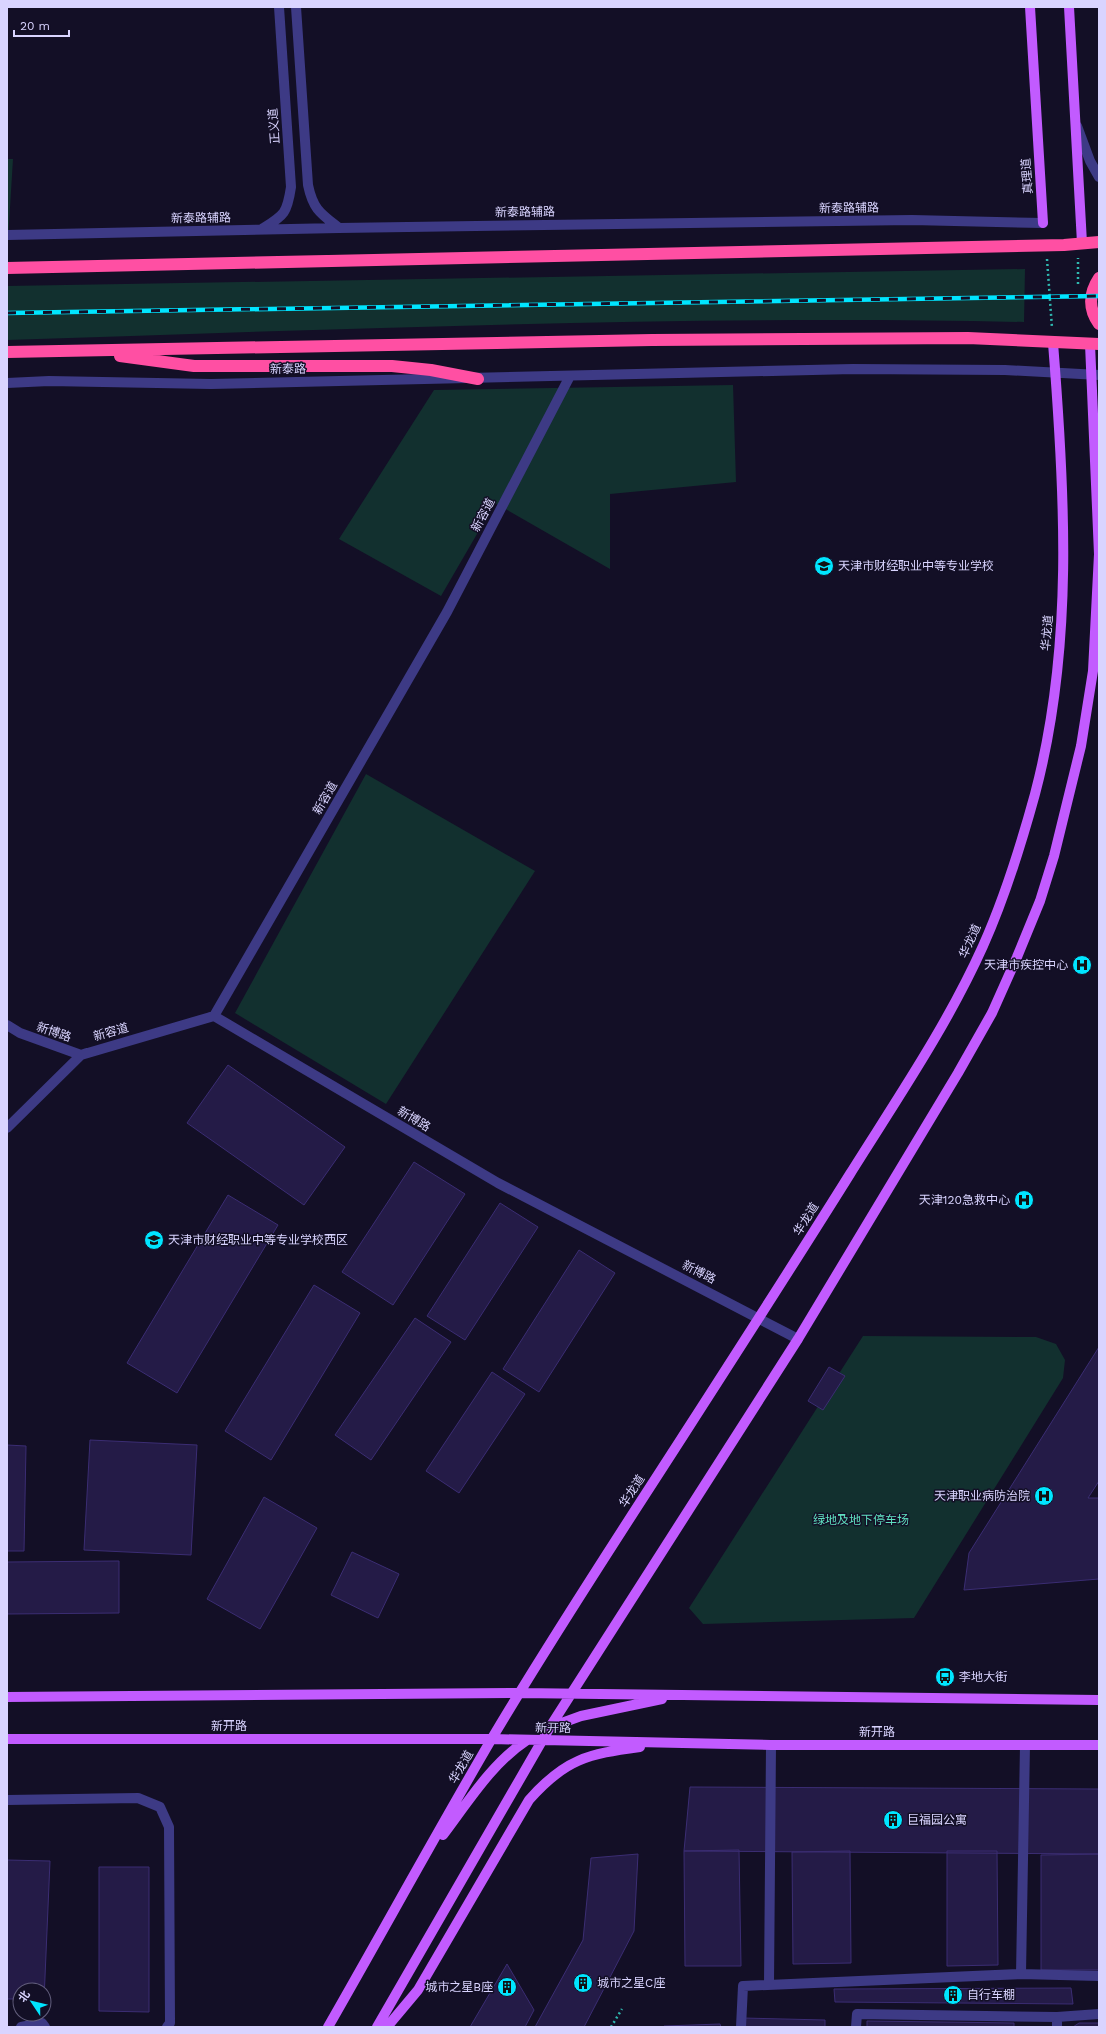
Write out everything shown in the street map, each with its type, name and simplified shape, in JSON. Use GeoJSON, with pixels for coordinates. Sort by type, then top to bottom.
{"type":"FeatureCollection","features":[{"type":"Feature","properties":{"kind":"highway"},"geometry":{"type":"LineString","coordinates":[[7,268],[1046,246],[1082,242],[1099,242]]}},
{"type":"Feature","properties":{"kind":"highway"},"geometry":{"type":"LineString","coordinates":[[1099,278],[1093,286],[1091,296],[1093,316],[1099,324]]}},
{"type":"Feature","properties":{"kind":"highway"},"geometry":{"type":"LineString","coordinates":[[7,352],[652,340],[968,338],[1053,344],[1094,344]]}},
{"type":"Feature","properties":{"kind":"highway"},"geometry":{"type":"LineString","coordinates":[[89,351],[194,366],[392,366],[431,370],[478,379]]}},
{"type":"Feature","properties":{"kind":"main road","name":"真理道"},"geometry":{"type":"LineString","coordinates":[[1030,7],[1043,223]]}},
{"type":"Feature","properties":{"kind":"main road"},"geometry":{"type":"LineString","coordinates":[[1068,7],[1082,242]]}},
{"type":"Feature","properties":{"kind":"main road","name":"华龙道"},"geometry":{"type":"LineString","coordinates":[[328,2027],[492,1739],[574,1605],[759,1318],[930,1047],[982,947],[1002,898],[1036,792],[1046,745],[1060,641],[1064,545],[1053,344]]}},
{"type":"Feature","properties":{"kind":"main road"},"geometry":{"type":"LineString","coordinates":[[377,2027],[570,1694],[798,1339],[958,1073],[992,1013],[1017,957],[1040,901],[1054,856],[1081,746],[1093,671],[1099,554],[1094,344]]}},
{"type":"Feature","properties":{"kind":"main road"},"geometry":{"type":"LineString","coordinates":[[7,1697],[570,1694],[1099,1700]]}},
{"type":"Feature","properties":{"kind":"main road"},"geometry":{"type":"LineString","coordinates":[[417,1871],[485,1780],[505,1758],[526,1740],[550,1727],[596,1712],[681,1695]]}},
{"type":"Feature","properties":{"kind":"main road","name":"新开路"},"geometry":{"type":"LineString","coordinates":[[7,1739],[492,1739],[772,1745],[1099,1745]]}},
{"type":"Feature","properties":{"kind":"main road"},"geometry":{"type":"LineString","coordinates":[[387,2027],[418,1990],[529,1800],[547,1780],[566,1766],[587,1757],[668,1743]]}},
{"type":"Feature","properties":{"kind":"street","name":"正义道"},"geometry":{"type":"LineString","coordinates":[[261,230],[279,218],[288,208],[291,187],[279,7]]}},
{"type":"Feature","properties":{"kind":"street"},"geometry":{"type":"LineString","coordinates":[[296,7],[308,185],[312,202],[322,216],[339,228]]}},
{"type":"Feature","properties":{"kind":"street"},"geometry":{"type":"LineString","coordinates":[[1075,121],[1090,161],[1099,177]]}},
{"type":"Feature","properties":{"kind":"street","name":"新泰路辅路"},"geometry":{"type":"LineString","coordinates":[[7,235],[339,228],[897,221],[1043,223]]}},
{"type":"Feature","properties":{"kind":"street","name":"新泰路"},"geometry":{"type":"LineString","coordinates":[[7,382],[49,381],[211,384],[478,379],[853,369],[936,369],[1095,374]]}},
{"type":"Feature","properties":{"kind":"street","name":"新容道"},"geometry":{"type":"LineString","coordinates":[[214,1016],[447,612],[570,376]]}},
{"type":"Feature","properties":{"kind":"street"},"geometry":{"type":"LineString","coordinates":[[7,1128],[85,1054],[214,1016]]}},
{"type":"Feature","properties":{"kind":"street","name":"新博路"},"geometry":{"type":"LineString","coordinates":[[214,1016],[498,1183],[798,1339]]}},
{"type":"Feature","properties":{"kind":"street","name":"新博路"},"geometry":{"type":"LineString","coordinates":[[7,1025],[20,1034],[85,1054]]}},
{"type":"Feature","properties":{"kind":"street"},"geometry":{"type":"LineString","coordinates":[[769,1984],[772,1745]]}},
{"type":"Feature","properties":{"kind":"street"},"geometry":{"type":"LineString","coordinates":[[1022,1974],[1025,1745]]}},
{"type":"Feature","properties":{"kind":"street"},"geometry":{"type":"LineString","coordinates":[[7,1800],[138,1798],[160,1808],[169,1827],[170,2023],[167,2027]]}},
{"type":"Feature","properties":{"kind":"street"},"geometry":{"type":"LineString","coordinates":[[741,2027],[743,1986],[1022,1974],[1099,1976]]}},
{"type":"Feature","properties":{"kind":"street"},"geometry":{"type":"LineString","coordinates":[[856,2027],[857,2014],[1057,2022],[1099,2014]]}},
{"type":"Feature","properties":{"kind":"street"},"geometry":{"type":"LineString","coordinates":[[21,2027],[42,2024],[45,2027]]}},
{"type":"Feature","properties":{"kind":"path"},"geometry":{"type":"LineString","coordinates":[[1046,246],[1053,344]]}},
{"type":"Feature","properties":{"kind":"path"},"geometry":{"type":"LineString","coordinates":[[611,2027],[622,2009]]}},
{"type":"Feature","properties":{"kind":"green space"},"geometry":{"type":"Polygon","coordinates":[[[7,159],[13,159],[7,256],[7,159]]]}},
{"type":"Feature","properties":{"kind":"green space"},"geometry":{"type":"Polygon","coordinates":[[[1025,269],[1024,322],[770,320],[516,324],[7,340],[7,286],[1025,269]]]}},
{"type":"Feature","properties":{"kind":"green space"},"geometry":{"type":"Polygon","coordinates":[[[733,385],[736,482],[610,494],[610,569],[495,503],[441,596],[339,539],[434,390],[733,385]]]}},
{"type":"Feature","properties":{"kind":"green space"},"geometry":{"type":"Polygon","coordinates":[[[366,774],[535,871],[386,1104],[235,1013],[366,774]]]}},
{"type":"Feature","properties":{"kind":"green space","name":"绿地及地下停车场"},"geometry":{"type":"Polygon","coordinates":[[[863,1336],[1036,1337],[1056,1344],[1065,1360],[1063,1378],[914,1618],[703,1624],[689,1608],[863,1336]]]}},
{"type":"Feature","properties":{"kind":"building"},"geometry":{"type":"Polygon","coordinates":[[[228,1065],[345,1147],[304,1205],[187,1123],[228,1065]]]}},
{"type":"Feature","properties":{"kind":"building"},"geometry":{"type":"Polygon","coordinates":[[[414,1162],[465,1194],[393,1305],[342,1272],[414,1162]]]}},
{"type":"Feature","properties":{"kind":"building"},"geometry":{"type":"Polygon","coordinates":[[[228,1195],[278,1225],[177,1393],[127,1363],[228,1195]]]}},
{"type":"Feature","properties":{"kind":"building"},"geometry":{"type":"Polygon","coordinates":[[[500,1203],[538,1227],[465,1340],[427,1316],[500,1203]]]}},
{"type":"Feature","properties":{"kind":"building"},"geometry":{"type":"Polygon","coordinates":[[[579,1250],[615,1273],[539,1392],[503,1369],[579,1250]]]}},
{"type":"Feature","properties":{"kind":"building"},"geometry":{"type":"Polygon","coordinates":[[[314,1285],[360,1313],[271,1460],[225,1431],[314,1285]]]}},
{"type":"Feature","properties":{"kind":"building"},"geometry":{"type":"Polygon","coordinates":[[[415,1318],[451,1342],[371,1460],[335,1435],[415,1318]]]}},
{"type":"Feature","properties":{"kind":"building","name":"天津职业病防治院"},"geometry":{"type":"Polygon","coordinates":[[[1099,1347],[1099,1481],[1088,1498],[1099,1498],[1099,1579],[964,1590],[969,1553],[1099,1347]]]}},
{"type":"Feature","properties":{"kind":"building"},"geometry":{"type":"Polygon","coordinates":[[[829,1367],[845,1376],[823,1410],[808,1401],[829,1367]]]}},
{"type":"Feature","properties":{"kind":"building"},"geometry":{"type":"Polygon","coordinates":[[[492,1372],[525,1394],[459,1493],[426,1471],[492,1372]]]}},
{"type":"Feature","properties":{"kind":"building"},"geometry":{"type":"Polygon","coordinates":[[[90,1440],[197,1445],[191,1555],[84,1550],[90,1440]]]}},
{"type":"Feature","properties":{"kind":"building"},"geometry":{"type":"Polygon","coordinates":[[[7,1445],[26,1446],[24,1551],[7,1551],[7,1445]]]}},
{"type":"Feature","properties":{"kind":"building"},"geometry":{"type":"Polygon","coordinates":[[[264,1497],[317,1528],[260,1629],[207,1599],[264,1497]]]}},
{"type":"Feature","properties":{"kind":"building"},"geometry":{"type":"Polygon","coordinates":[[[352,1552],[399,1574],[378,1618],[331,1595],[352,1552]]]}},
{"type":"Feature","properties":{"kind":"building"},"geometry":{"type":"Polygon","coordinates":[[[119,1561],[119,1613],[7,1614],[7,1562],[119,1561]]]}},
{"type":"Feature","properties":{"kind":"building","name":"巨福园公寓"},"geometry":{"type":"Polygon","coordinates":[[[690,1787],[1099,1789],[1099,1854],[684,1851],[690,1787]]]}},
{"type":"Feature","properties":{"kind":"building"},"geometry":{"type":"Polygon","coordinates":[[[739,1850],[741,1966],[685,1966],[684,1851],[739,1850]]]}},
{"type":"Feature","properties":{"kind":"building"},"geometry":{"type":"Polygon","coordinates":[[[850,1851],[851,1963],[793,1964],[792,1852],[850,1851]]]}},
{"type":"Feature","properties":{"kind":"building"},"geometry":{"type":"Polygon","coordinates":[[[947,1851],[997,1851],[998,1965],[947,1966],[947,1851]]]}},
{"type":"Feature","properties":{"kind":"building","name":"城市之星C座"},"geometry":{"type":"Polygon","coordinates":[[[638,1854],[634,1931],[584,2027],[535,2027],[583,1940],[591,1858],[638,1854]]]}},
{"type":"Feature","properties":{"kind":"building"},"geometry":{"type":"Polygon","coordinates":[[[1099,1854],[1099,1970],[1041,1970],[1041,1855],[1099,1854]]]}},
{"type":"Feature","properties":{"kind":"building"},"geometry":{"type":"Polygon","coordinates":[[[7,1860],[50,1861],[45,1982],[12,1982],[12,1999],[7,1999],[7,1860]]]}},
{"type":"Feature","properties":{"kind":"building"},"geometry":{"type":"Polygon","coordinates":[[[99,1867],[149,1867],[149,2012],[99,2011],[99,1867]]]}},
{"type":"Feature","properties":{"kind":"building","name":"城市之星B座"},"geometry":{"type":"Polygon","coordinates":[[[507,1964],[534,2010],[525,2027],[470,2027],[507,1964]]]}},
{"type":"Feature","properties":{"kind":"building","name":"自行车棚"},"geometry":{"type":"Polygon","coordinates":[[[1071,1988],[1073,2004],[835,2002],[834,1989],[1071,1988]]]}},
{"type":"Feature","properties":{"kind":"building"},"geometry":{"type":"Polygon","coordinates":[[[743,2018],[825,2020],[825,2027],[743,2027],[743,2018]]]}},
{"type":"Feature","properties":{"kind":"building"},"geometry":{"type":"Polygon","coordinates":[[[867,2021],[1014,2023],[1014,2027],[867,2027],[867,2021]]]}},
{"type":"Feature","properties":{"kind":"building"},"geometry":{"type":"Polygon","coordinates":[[[1079,2023],[1099,2023],[1099,2027],[1073,2027],[1079,2023]]]}},
{"type":"Feature","properties":{"kind":"building"},"geometry":{"type":"Polygon","coordinates":[[[720,2024],[721,2027],[663,2027],[664,2026],[720,2024]]]}},
{"type":"Feature","properties":{"kind":"railway"},"geometry":{"type":"LineString","coordinates":[[7,313],[1099,296]]}},
{"type":"Feature","properties":{"kind":"place","name":"天津市财经职业中等专业学校"},"geometry":{"type":"Point","coordinates":[824,566]}},
{"type":"Feature","properties":{"kind":"place","name":"天津市疾控中心"},"geometry":{"type":"Point","coordinates":[1082,965]}},
{"type":"Feature","properties":{"kind":"place","name":"天津120急救中心"},"geometry":{"type":"Point","coordinates":[1024,1200]}},
{"type":"Feature","properties":{"kind":"place","name":"天津市财经职业中等专业学校西区"},"geometry":{"type":"Point","coordinates":[154,1240]}},
{"type":"Feature","properties":{"kind":"place","name":"天津职业病防治院"},"geometry":{"type":"Point","coordinates":[1044,1496]}},
{"type":"Feature","properties":{"kind":"place","name":"李地大街"},"geometry":{"type":"Point","coordinates":[945,1677]}},
{"type":"Feature","properties":{"kind":"place","name":"巨福园公寓"},"geometry":{"type":"Point","coordinates":[893,1820]}},
{"type":"Feature","properties":{"kind":"place","name":"城市之星C座"},"geometry":{"type":"Point","coordinates":[583,1983]}},
{"type":"Feature","properties":{"kind":"place","name":"城市之星B座"},"geometry":{"type":"Point","coordinates":[507,1987]}},
{"type":"Feature","properties":{"kind":"place","name":"自行车棚"},"geometry":{"type":"Point","coordinates":[953,1995]}}]}
